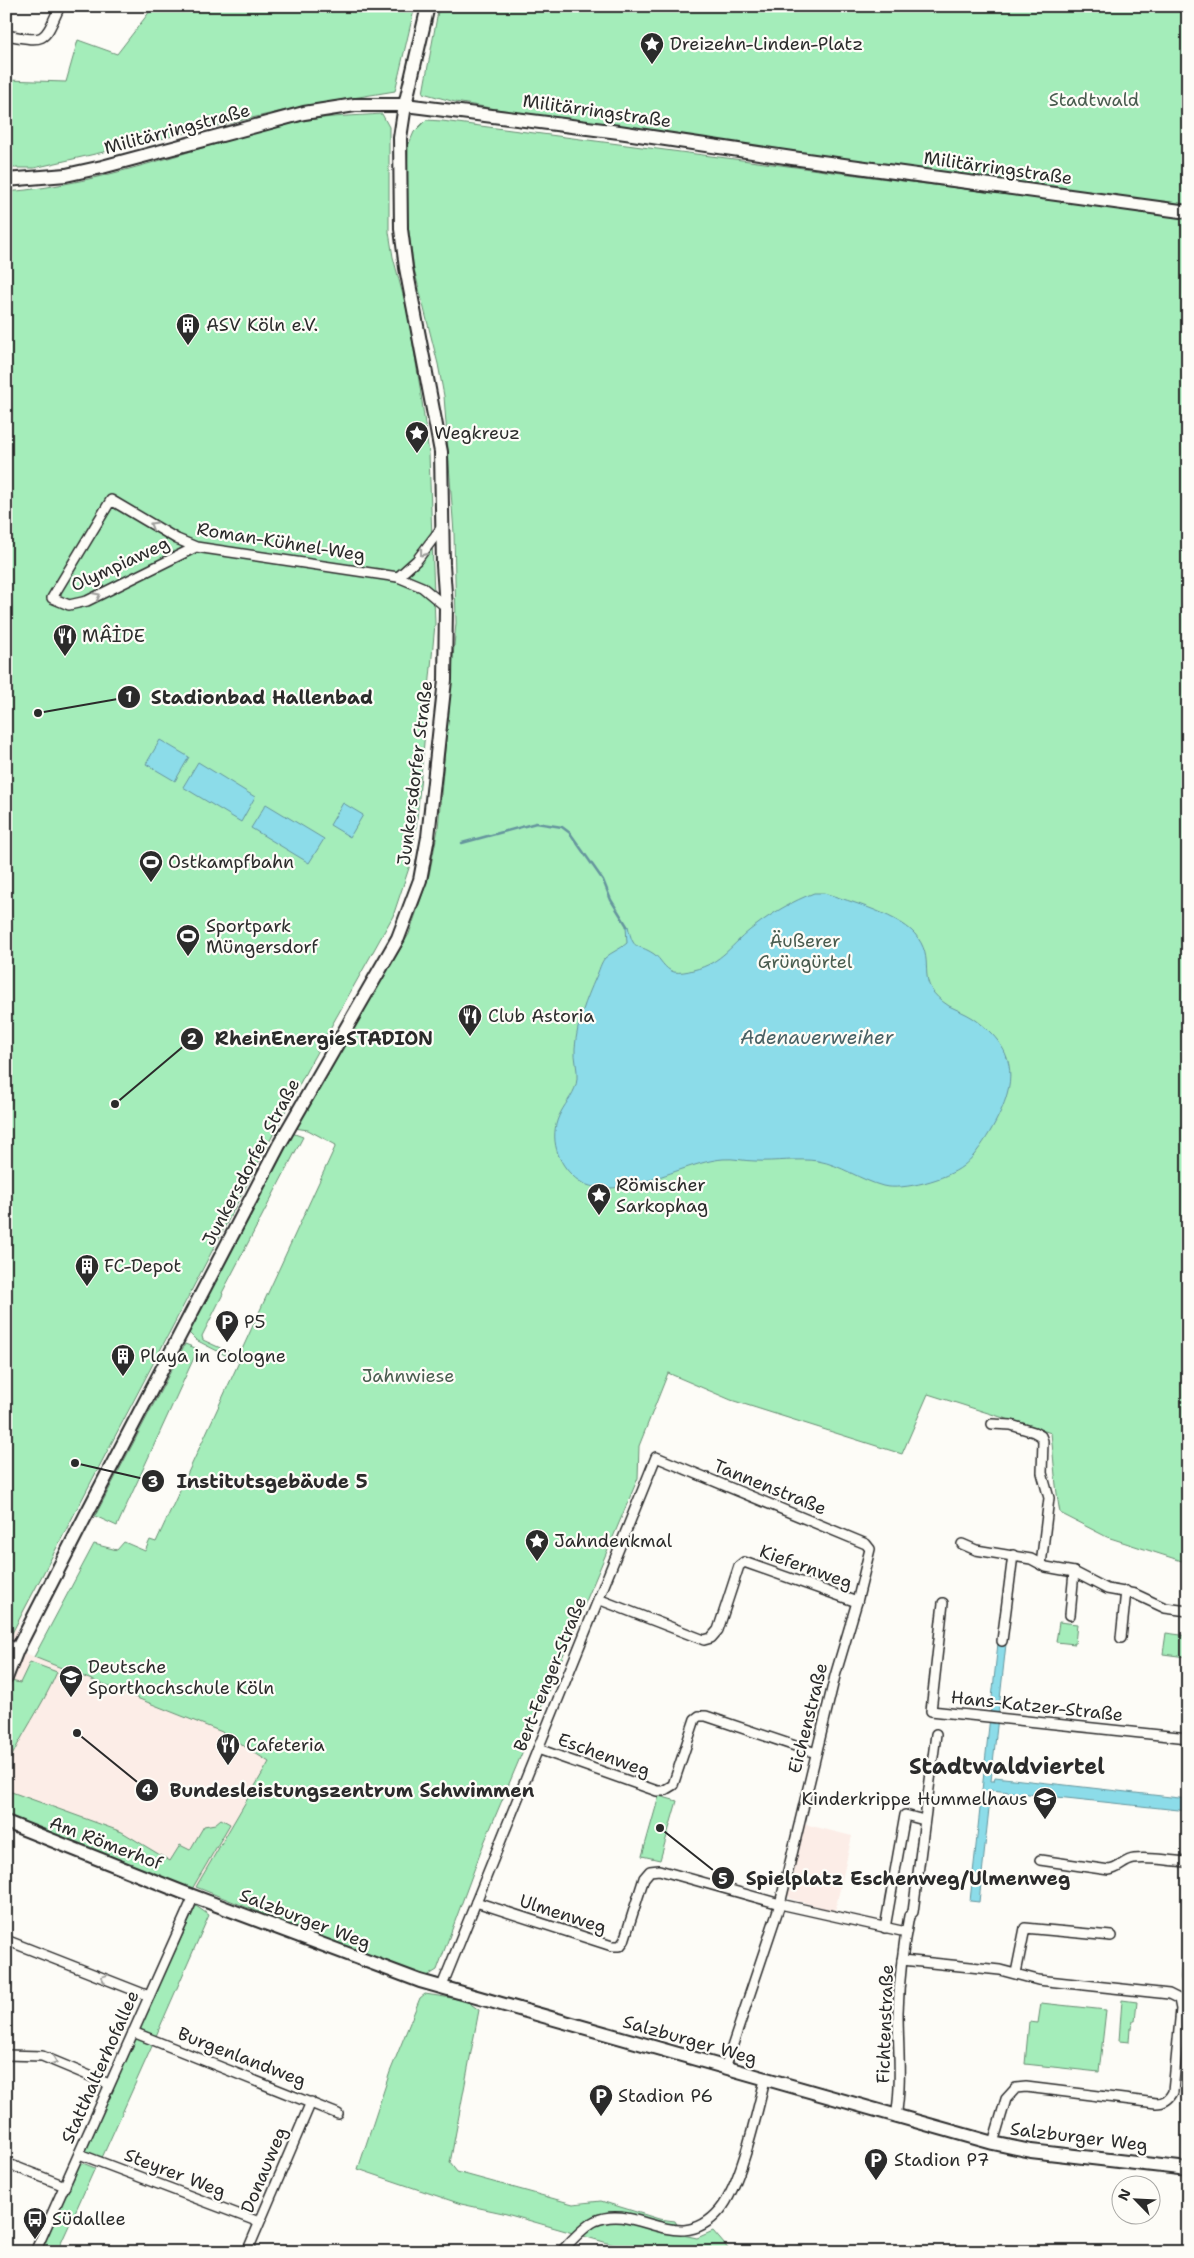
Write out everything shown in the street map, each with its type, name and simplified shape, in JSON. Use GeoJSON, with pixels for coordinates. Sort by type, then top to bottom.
{"type":"FeatureCollection","features":[{"type":"Feature","properties":{"kind":"street"},"geometry":{"type":"LineString","coordinates":[[6,35],[39,40],[45,36],[60,6]]}},
{"type":"Feature","properties":{"kind":"street","name":"Junkersdorfer Straße"},"geometry":{"type":"LineString","coordinates":[[6,1678],[12,1646],[283,1138],[391,951],[406,921],[420,880],[428,837],[445,680],[444,524],[438,433],[406,268],[401,229],[400,138],[405,105],[428,6]]}},
{"type":"Feature","properties":{"kind":"street","name":"Militärringstraße"},"geometry":{"type":"LineString","coordinates":[[6,180],[66,174],[102,167],[304,113],[355,105],[405,105],[610,130],[792,158],[1188,212]]}},
{"type":"Feature","properties":{"kind":"street","name":"Roman-Kühnel-Weg"},"geometry":{"type":"LineString","coordinates":[[111,500],[177,539],[196,547],[398,577],[422,587],[446,607]]}},
{"type":"Feature","properties":{"kind":"street","name":"Olympiaweg"},"geometry":{"type":"LineString","coordinates":[[111,500],[52,598],[69,605],[82,603],[196,547]]}},
{"type":"Feature","properties":{"kind":"street"},"geometry":{"type":"LineString","coordinates":[[398,577],[413,565],[444,524]]}},
{"type":"Feature","properties":{"kind":"street"},"geometry":{"type":"LineString","coordinates":[[992,1424],[1011,1425],[1041,1436],[1043,1442],[1042,1473],[1049,1498],[1042,1565]]}},
{"type":"Feature","properties":{"kind":"street","name":"Tannenstraße"},"geometry":{"type":"LineString","coordinates":[[656,1457],[866,1544],[870,1549]]}},
{"type":"Feature","properties":{"kind":"street","name":"Bert-Fenger-Straße"},"geometry":{"type":"LineString","coordinates":[[442,1986],[656,1457]]}},
{"type":"Feature","properties":{"kind":"street"},"geometry":{"type":"LineString","coordinates":[[962,1544],[976,1550],[1031,1559],[1042,1565],[1074,1572],[1107,1589],[1126,1591],[1165,1608],[1188,1611]]}},
{"type":"Feature","properties":{"kind":"street","name":"Eichenstraße"},"geometry":{"type":"LineString","coordinates":[[725,2068],[780,1904],[835,1676],[857,1602],[870,1549]]}},
{"type":"Feature","properties":{"kind":"street"},"geometry":{"type":"LineString","coordinates":[[1002,1641],[1013,1555]]}},
{"type":"Feature","properties":{"kind":"street","name":"Kiefernweg"},"geometry":{"type":"LineString","coordinates":[[598,1599],[704,1640],[711,1638],[718,1630],[738,1566],[744,1562],[857,1602]]}},
{"type":"Feature","properties":{"kind":"street"},"geometry":{"type":"LineString","coordinates":[[1070,1615],[1074,1572]]}},
{"type":"Feature","properties":{"kind":"street"},"geometry":{"type":"LineString","coordinates":[[1121,1638],[1126,1591]]}},
{"type":"Feature","properties":{"kind":"street","name":"Hans-Katzer-Straße"},"geometry":{"type":"LineString","coordinates":[[943,1603],[931,1711],[1188,1738]]}},
{"type":"Feature","properties":{"kind":"street","name":"Eschenweg"},"geometry":{"type":"LineString","coordinates":[[538,1749],[658,1791],[663,1791],[673,1785],[696,1718],[699,1716],[706,1716],[816,1753]]}},
{"type":"Feature","properties":{"kind":"street","name":"Fichtenstraße"},"geometry":{"type":"LineString","coordinates":[[896,2117],[899,2097],[898,2012],[902,1960],[909,1916],[913,1912],[936,1734]]}},
{"type":"Feature","properties":{"kind":"street"},"geometry":{"type":"LineString","coordinates":[[885,1928],[905,1815],[924,1820]]}},
{"type":"Feature","properties":{"kind":"street","name":"Am Römerhof"},"geometry":{"type":"LineString","coordinates":[[6,1822],[194,1896]]}},
{"type":"Feature","properties":{"kind":"street"},"geometry":{"type":"LineString","coordinates":[[1040,1860],[1109,1870],[1133,1859],[1188,1862]]}},
{"type":"Feature","properties":{"kind":"street","name":"Ulmenweg"},"geometry":{"type":"LineString","coordinates":[[476,1902],[612,1946],[620,1946],[624,1941],[644,1878],[650,1871],[659,1870],[780,1904]]}},
{"type":"Feature","properties":{"kind":"street","name":"Salzburger Weg"},"geometry":{"type":"LineString","coordinates":[[194,1896],[420,1982],[442,1986],[993,2144],[1031,2151],[1188,2169]]}},
{"type":"Feature","properties":{"kind":"street","name":"Statthalterhofallee"},"geometry":{"type":"LineString","coordinates":[[35,2252],[194,1896]]}},
{"type":"Feature","properties":{"kind":"street"},"geometry":{"type":"LineString","coordinates":[[780,1904],[906,1932]]}},
{"type":"Feature","properties":{"kind":"street"},"geometry":{"type":"LineString","coordinates":[[1016,1973],[1024,1928],[1112,1936]]}},
{"type":"Feature","properties":{"kind":"street"},"geometry":{"type":"LineString","coordinates":[[6,1940],[149,1996]]}},
{"type":"Feature","properties":{"kind":"street"},"geometry":{"type":"LineString","coordinates":[[1188,1957],[1186,1977],[1188,1984]]}},
{"type":"Feature","properties":{"kind":"street"},"geometry":{"type":"LineString","coordinates":[[902,1960],[1000,1970],[1038,1980],[1174,1996],[1179,1999],[1182,2009],[1171,2097],[1163,2103],[1026,2087],[1016,2088],[1006,2099],[993,2144]]}},
{"type":"Feature","properties":{"kind":"street","name":"Burgenlandweg"},"geometry":{"type":"LineString","coordinates":[[133,2032],[338,2114]]}},
{"type":"Feature","properties":{"kind":"street"},"geometry":{"type":"LineString","coordinates":[[6,2055],[42,2056],[109,2084]]}},
{"type":"Feature","properties":{"kind":"street"},"geometry":{"type":"LineString","coordinates":[[561,2252],[594,2222],[608,2217],[627,2219],[673,2231],[686,2231],[710,2220],[721,2209],[732,2189],[756,2116],[765,2080]]}},
{"type":"Feature","properties":{"kind":"street","name":"Donauweg"},"geometry":{"type":"LineString","coordinates":[[247,2252],[311,2102]]}},
{"type":"Feature","properties":{"kind":"street","name":"Steyrer Weg"},"geometry":{"type":"LineString","coordinates":[[79,2154],[260,2222]]}},
{"type":"Feature","properties":{"kind":"street"},"geometry":{"type":"LineString","coordinates":[[6,2163],[64,2186]]}},
{"type":"Feature","properties":{"kind":"shaded area","name":"Deutsche Sporthochschule Köln"},"geometry":{"type":"Polygon","coordinates":[[[6,1467],[74,1515],[16,1628],[25,1653],[222,1732],[269,1762],[196,1887],[6,1811],[6,1467]]]}},
{"type":"Feature","properties":{"kind":"shaded area"},"geometry":{"type":"Polygon","coordinates":[[[804,1824],[852,1836],[835,1911],[791,1899],[788,1896],[788,1888],[804,1824]]]}},
{"type":"Feature","properties":{"kind":"green space"},"geometry":{"type":"Polygon","coordinates":[[[154,6],[415,6],[395,91],[304,106],[34,168],[6,168],[6,80],[66,82],[78,40],[117,54],[154,6]]]}},
{"type":"Feature","properties":{"kind":"green space","name":"Stadtwald"},"geometry":{"type":"Polygon","coordinates":[[[439,6],[1188,6],[1188,207],[686,141],[455,102],[423,93],[439,6]]]}},
{"type":"Feature","properties":{"kind":"green space","name":"Sportpark Müngersdorf"},"geometry":{"type":"Polygon","coordinates":[[[382,114],[389,127],[389,232],[393,257],[408,314],[429,454],[435,624],[416,829],[410,865],[393,916],[309,1066],[12,1633],[6,1629],[6,192],[44,188],[81,181],[303,121],[382,114]]]}},
{"type":"Feature","properties":{"kind":"green space","name":"Äußerer Grüngürtel"},"geometry":{"type":"Polygon","coordinates":[[[426,120],[1018,196],[1104,204],[1188,217],[1188,1563],[1107,1537],[1060,1513],[1051,1433],[928,1394],[902,1454],[731,1400],[668,1373],[639,1446],[638,1478],[484,1843],[437,1970],[424,1978],[196,1887],[269,1762],[222,1732],[34,1657],[94,1544],[117,1550],[124,1542],[145,1551],[150,1540],[156,1542],[239,1362],[233,1359],[235,1355],[239,1356],[336,1145],[308,1130],[294,1128],[409,934],[429,875],[438,829],[456,623],[454,533],[444,396],[438,364],[414,269],[406,211],[408,146],[414,132],[426,120]]]}},
{"type":"Feature","properties":{"kind":"green space"},"geometry":{"type":"Polygon","coordinates":[[[292,1133],[303,1137],[222,1293],[202,1336],[203,1340],[229,1352],[227,1356],[196,1340],[189,1333],[292,1133]]]}},
{"type":"Feature","properties":{"kind":"green space"},"geometry":{"type":"Polygon","coordinates":[[[185,1344],[198,1349],[117,1526],[95,1516],[185,1344]]]}},
{"type":"Feature","properties":{"kind":"green space"},"geometry":{"type":"Polygon","coordinates":[[[1059,1622],[1077,1624],[1075,1644],[1056,1642],[1059,1622]]]}},
{"type":"Feature","properties":{"kind":"green space"},"geometry":{"type":"Polygon","coordinates":[[[1166,1633],[1188,1636],[1186,1657],[1163,1654],[1166,1633]]]}},
{"type":"Feature","properties":{"kind":"green space"},"geometry":{"type":"Polygon","coordinates":[[[30,1662],[57,1672],[6,1769],[6,1694],[11,1681],[20,1683],[30,1662]]]}},
{"type":"Feature","properties":{"kind":"green space"},"geometry":{"type":"Polygon","coordinates":[[[6,1790],[122,1832],[170,1861],[180,1845],[190,1850],[204,1826],[215,1824],[221,1819],[230,1824],[192,1889],[6,1815],[6,1790]]]}},
{"type":"Feature","properties":{"kind":"green space"},"geometry":{"type":"Polygon","coordinates":[[[659,1796],[677,1801],[660,1860],[642,1856],[659,1796]]]}},
{"type":"Feature","properties":{"kind":"green space"},"geometry":{"type":"Polygon","coordinates":[[[196,1906],[209,1915],[156,2036],[139,2029],[196,1906]]]}},
{"type":"Feature","properties":{"kind":"green space"},"geometry":{"type":"Polygon","coordinates":[[[425,1994],[465,2000],[479,2010],[450,2163],[457,2172],[573,2204],[601,2201],[659,2219],[675,2221],[683,2235],[697,2238],[713,2231],[731,2252],[639,2252],[503,2213],[461,2204],[358,2169],[390,2072],[420,1998],[425,1994]]]}},
{"type":"Feature","properties":{"kind":"green space"},"geometry":{"type":"Polygon","coordinates":[[[1122,2000],[1137,2002],[1135,2021],[1133,2021],[1132,2028],[1130,2028],[1129,2042],[1119,2041],[1122,2000]]]}},
{"type":"Feature","properties":{"kind":"green space"},"geometry":{"type":"Polygon","coordinates":[[[1041,2003],[1106,2010],[1099,2072],[1025,2064],[1029,2022],[1038,2023],[1041,2003]]]}},
{"type":"Feature","properties":{"kind":"green space"},"geometry":{"type":"Polygon","coordinates":[[[135,2036],[153,2044],[101,2160],[83,2153],[135,2036]]]}},
{"type":"Feature","properties":{"kind":"green space"},"geometry":{"type":"Polygon","coordinates":[[[80,2162],[95,2168],[57,2252],[40,2252],[80,2162]]]}},
{"type":"Feature","properties":{"kind":"water"},"geometry":{"type":"Polygon","coordinates":[[[160,740],[189,757],[175,781],[146,764],[160,740]]]}},
{"type":"Feature","properties":{"kind":"water"},"geometry":{"type":"Polygon","coordinates":[[[198,762],[255,797],[241,822],[183,787],[198,762]]]}},
{"type":"Feature","properties":{"kind":"water"},"geometry":{"type":"Polygon","coordinates":[[[343,803],[363,815],[350,837],[330,825],[343,803]]]}},
{"type":"Feature","properties":{"kind":"water"},"geometry":{"type":"Polygon","coordinates":[[[266,804],[324,839],[309,863],[251,828],[266,804]]]}},
{"type":"Feature","properties":{"kind":"water","name":"Adenauerweiher"},"geometry":{"type":"Polygon","coordinates":[[[814,893],[824,893],[875,910],[889,916],[911,930],[923,948],[931,989],[949,1006],[970,1016],[983,1025],[1004,1050],[1010,1070],[1007,1094],[989,1133],[970,1160],[956,1171],[947,1175],[924,1183],[902,1187],[883,1186],[826,1163],[802,1160],[751,1161],[723,1159],[706,1162],[623,1187],[604,1188],[586,1185],[572,1175],[566,1169],[558,1154],[555,1128],[557,1120],[573,1093],[576,1084],[576,1038],[585,1003],[601,964],[607,956],[627,943],[626,926],[628,926],[636,946],[654,954],[671,971],[686,972],[712,963],[746,933],[768,917],[814,893]]]}},
{"type":"Feature","properties":{"kind":"water"},"geometry":{"type":"Polygon","coordinates":[[[998,1643],[1006,1644],[991,1781],[994,1781],[995,1777],[1188,1799],[1188,1811],[991,1790],[979,1902],[970,1901],[998,1643]]]}},
{"type":"Feature","properties":{"kind":"waterway"},"geometry":{"type":"LineString","coordinates":[[462,843],[536,823],[562,827],[570,833],[603,880],[611,900],[627,926]]}},
{"type":"Feature","properties":{"kind":"place","name":"Dreizehn-Linden-Platz"},"geometry":{"type":"Point","coordinates":[652,65]}},
{"type":"Feature","properties":{"kind":"place","name":"ASV Köln e.V."},"geometry":{"type":"Point","coordinates":[188,346]}},
{"type":"Feature","properties":{"kind":"place","name":"Wegkreuz"},"geometry":{"type":"Point","coordinates":[417,454]}},
{"type":"Feature","properties":{"kind":"place","name":"MÂİDE"},"geometry":{"type":"Point","coordinates":[65,657]}},
{"type":"Feature","properties":{"kind":"place","name":"Stadionbad Hallenbad"},"geometry":{"type":"Point","coordinates":[38,713]}},
{"type":"Feature","properties":{"kind":"place","name":"Ostkampfbahn"},"geometry":{"type":"Point","coordinates":[151,883]}},
{"type":"Feature","properties":{"kind":"place","name":"Sportpark Müngersdorf"},"geometry":{"type":"Point","coordinates":[188,957]}},
{"type":"Feature","properties":{"kind":"place","name":"Club Astoria"},"geometry":{"type":"Point","coordinates":[470,1037]}},
{"type":"Feature","properties":{"kind":"place","name":"RheinEnergieSTADION"},"geometry":{"type":"Point","coordinates":[115,1104]}},
{"type":"Feature","properties":{"kind":"place","name":"Römischer Sarkophag"},"geometry":{"type":"Point","coordinates":[599,1216]}},
{"type":"Feature","properties":{"kind":"place","name":"FC-Depot"},"geometry":{"type":"Point","coordinates":[87,1287]}},
{"type":"Feature","properties":{"kind":"place","name":"P5"},"geometry":{"type":"Point","coordinates":[227,1343]}},
{"type":"Feature","properties":{"kind":"place","name":"Playa in Cologne"},"geometry":{"type":"Point","coordinates":[123,1377]}},
{"type":"Feature","properties":{"kind":"place","name":"Institutsgebäude 5"},"geometry":{"type":"Point","coordinates":[75,1463]}},
{"type":"Feature","properties":{"kind":"place","name":"Jahndenkmal"},"geometry":{"type":"Point","coordinates":[537,1562]}},
{"type":"Feature","properties":{"kind":"place","name":"Deutsche Sporthochschule Köln"},"geometry":{"type":"Point","coordinates":[71,1698]}},
{"type":"Feature","properties":{"kind":"place","name":"Bundesleistungszentrum Schwimmen"},"geometry":{"type":"Point","coordinates":[77,1733]}},
{"type":"Feature","properties":{"kind":"place","name":"Cafeteria"},"geometry":{"type":"Point","coordinates":[228,1766]}},
{"type":"Feature","properties":{"kind":"place","name":"Kinderkrippe Hummelhaus"},"geometry":{"type":"Point","coordinates":[1045,1820]}},
{"type":"Feature","properties":{"kind":"place","name":"Spielplatz Eschenweg/Ulmenweg"},"geometry":{"type":"Point","coordinates":[660,1828]}},
{"type":"Feature","properties":{"kind":"place","name":"Stadion P6"},"geometry":{"type":"Point","coordinates":[601,2117]}},
{"type":"Feature","properties":{"kind":"place","name":"Stadion P7"},"geometry":{"type":"Point","coordinates":[876,2181]}},
{"type":"Feature","properties":{"kind":"place","name":"Südallee"},"geometry":{"type":"Point","coordinates":[35,2240]}},
{"type":"Feature","properties":{"kind":"district","name":"Stadtwaldviertel"},"geometry":{"type":"Point","coordinates":[1007,1766]}},
{"type":"Feature","properties":{"kind":"park label","name":"Jahnwiese"},"geometry":{"type":"Point","coordinates":[408,1376]}}]}
